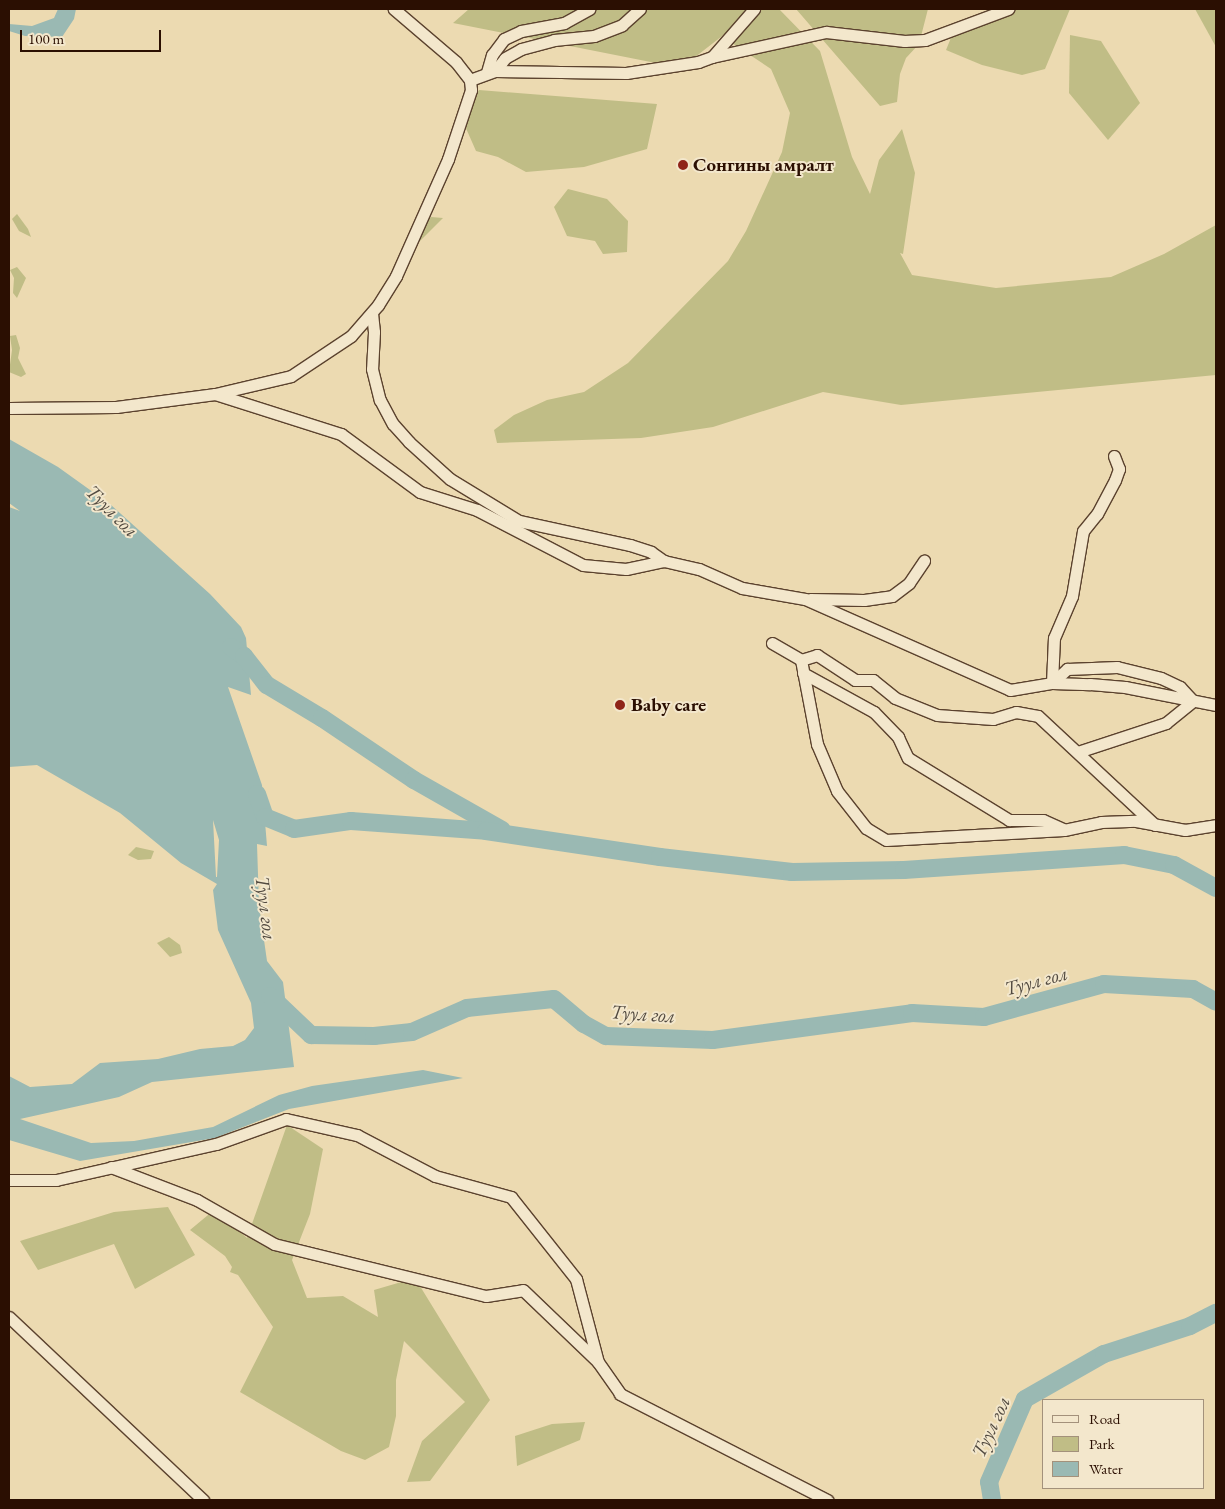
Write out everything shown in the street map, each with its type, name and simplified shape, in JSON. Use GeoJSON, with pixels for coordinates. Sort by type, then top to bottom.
{"type":"FeatureCollection","features":[{"type":"Feature","properties":{"kind":"street"},"geometry":{"type":"LineString","coordinates":[[9,408],[116,407],[215,394],[290,376],[351,336],[372,313],[396,276],[448,159],[471,90],[470,80],[456,62],[394,9]]}},
{"type":"Feature","properties":{"kind":"street"},"geometry":{"type":"LineString","coordinates":[[491,71],[492,56],[504,39],[521,31],[564,23],[588,9]]}},
{"type":"Feature","properties":{"kind":"street"},"geometry":{"type":"LineString","coordinates":[[470,80],[491,71],[505,58],[521,49],[554,40],[594,36],[622,25],[640,9]]}},
{"type":"Feature","properties":{"kind":"street"},"geometry":{"type":"LineString","coordinates":[[712,57],[754,9]]}},
{"type":"Feature","properties":{"kind":"street"},"geometry":{"type":"LineString","coordinates":[[491,71],[626,73],[673,68],[712,57],[826,32],[904,41],[931,40],[1008,9]]}},
{"type":"Feature","properties":{"kind":"street"},"geometry":{"type":"LineString","coordinates":[[372,313],[374,332],[372,369],[380,400],[404,436],[450,479],[519,521],[630,545],[651,552],[664,561],[699,569],[742,588],[805,599],[864,600],[892,596],[909,582],[924,561]]}},
{"type":"Feature","properties":{"kind":"street"},"geometry":{"type":"LineString","coordinates":[[215,394],[341,434],[420,492],[477,510],[583,565],[626,569],[664,561]]}},
{"type":"Feature","properties":{"kind":"street"},"geometry":{"type":"LineString","coordinates":[[1052,683],[1054,638],[1072,596],[1082,531],[1097,514],[1115,480],[1119,469],[1114,456]]}},
{"type":"Feature","properties":{"kind":"street"},"geometry":{"type":"LineString","coordinates":[[805,599],[1010,690],[1052,683],[1125,687],[1216,705]]}},
{"type":"Feature","properties":{"kind":"street"},"geometry":{"type":"LineString","coordinates":[[772,643],[801,660],[817,655],[855,680],[873,680],[894,698],[938,715],[993,719],[1016,712],[1038,716],[1155,824]]}},
{"type":"Feature","properties":{"kind":"street"},"geometry":{"type":"LineString","coordinates":[[801,660],[817,744],[837,791],[866,828],[886,840],[911,840],[952,834],[1064,830],[1101,822],[1155,824],[1186,830],[1216,825]]}},
{"type":"Feature","properties":{"kind":"street"},"geometry":{"type":"LineString","coordinates":[[1052,683],[1067,669],[1117,667],[1161,678],[1180,687],[1193,701]]}},
{"type":"Feature","properties":{"kind":"street"},"geometry":{"type":"LineString","coordinates":[[803,673],[874,712],[898,737],[908,758],[1009,820],[1043,820],[1064,830]]}},
{"type":"Feature","properties":{"kind":"street"},"geometry":{"type":"LineString","coordinates":[[1078,752],[1166,723],[1193,701]]}},
{"type":"Feature","properties":{"kind":"street"},"geometry":{"type":"LineString","coordinates":[[9,1180],[56,1180],[216,1144],[286,1119],[357,1135],[435,1176],[510,1197],[576,1279],[598,1362]]}},
{"type":"Feature","properties":{"kind":"street"},"geometry":{"type":"LineString","coordinates":[[111,1167],[197,1200],[274,1244],[486,1296],[522,1290],[598,1362],[620,1394],[827,1500]]}},
{"type":"Feature","properties":{"kind":"street"},"geometry":{"type":"LineString","coordinates":[[9,1317],[203,1500]]}},
{"type":"Feature","properties":{"kind":"green space"},"geometry":{"type":"Polygon","coordinates":[[[469,9],[779,9],[820,51],[852,157],[870,194],[879,160],[902,129],[915,173],[903,254],[900,253],[912,275],[996,288],[1111,277],[1164,254],[1216,225],[1216,375],[901,405],[823,392],[713,427],[641,438],[497,443],[494,430],[514,415],[547,400],[584,392],[628,363],[728,261],[746,231],[782,152],[790,113],[771,69],[723,37],[735,26],[681,68],[453,23],[469,9]]]}},
{"type":"Feature","properties":{"kind":"green space"},"geometry":{"type":"Polygon","coordinates":[[[796,9],[928,9],[919,44],[906,58],[900,74],[897,102],[880,106],[796,9]]]}},
{"type":"Feature","properties":{"kind":"green space"},"geometry":{"type":"Polygon","coordinates":[[[1012,9],[1070,9],[1045,69],[1022,75],[982,65],[946,50],[957,23],[1012,9]]]}},
{"type":"Feature","properties":{"kind":"green space"},"geometry":{"type":"Polygon","coordinates":[[[1195,9],[1216,9],[1216,47],[1195,9]]]}},
{"type":"Feature","properties":{"kind":"green space"},"geometry":{"type":"Polygon","coordinates":[[[1070,35],[1101,41],[1140,103],[1108,140],[1069,93],[1070,35]]]}},
{"type":"Feature","properties":{"kind":"green space"},"geometry":{"type":"Polygon","coordinates":[[[479,90],[657,104],[647,149],[584,167],[526,172],[498,157],[476,151],[461,117],[479,90]]]}},
{"type":"Feature","properties":{"kind":"green space"},"geometry":{"type":"Polygon","coordinates":[[[568,189],[607,199],[628,221],[627,252],[603,254],[595,241],[567,236],[554,207],[568,189]]]}},
{"type":"Feature","properties":{"kind":"green space"},"geometry":{"type":"Polygon","coordinates":[[[17,214],[28,229],[31,237],[19,231],[12,219],[17,214]]]}},
{"type":"Feature","properties":{"kind":"green space"},"geometry":{"type":"Polygon","coordinates":[[[431,217],[443,218],[420,241],[421,226],[431,217]]]}},
{"type":"Feature","properties":{"kind":"green space"},"geometry":{"type":"Polygon","coordinates":[[[17,267],[26,278],[17,298],[13,293],[14,278],[10,270],[17,267]]]}},
{"type":"Feature","properties":{"kind":"green space"},"geometry":{"type":"Polygon","coordinates":[[[16,335],[20,348],[18,358],[26,374],[21,377],[9,372],[12,350],[10,336],[16,335]]]}},
{"type":"Feature","properties":{"kind":"green space"},"geometry":{"type":"Polygon","coordinates":[[[136,847],[154,851],[151,859],[138,860],[128,855],[136,847]]]}},
{"type":"Feature","properties":{"kind":"green space"},"geometry":{"type":"Polygon","coordinates":[[[169,937],[180,945],[182,953],[170,957],[157,943],[169,937]]]}},
{"type":"Feature","properties":{"kind":"green space"},"geometry":{"type":"Polygon","coordinates":[[[287,1125],[323,1149],[310,1214],[292,1260],[307,1298],[343,1296],[378,1317],[374,1290],[415,1278],[490,1400],[430,1481],[407,1482],[422,1441],[465,1402],[404,1341],[396,1380],[396,1416],[389,1447],[365,1460],[341,1451],[240,1392],[273,1327],[238,1275],[230,1272],[232,1267],[225,1256],[190,1230],[214,1210],[247,1238],[287,1125]]]}},
{"type":"Feature","properties":{"kind":"green space"},"geometry":{"type":"Polygon","coordinates":[[[168,1207],[195,1255],[135,1289],[114,1244],[38,1270],[20,1241],[114,1212],[168,1207]]]}},
{"type":"Feature","properties":{"kind":"green space"},"geometry":{"type":"Polygon","coordinates":[[[585,1422],[580,1440],[517,1466],[515,1436],[552,1424],[585,1422]]]}},
{"type":"Feature","properties":{"kind":"water"},"geometry":{"type":"Polygon","coordinates":[[[58,9],[76,9],[74,19],[62,37],[25,36],[9,31],[9,24],[32,26],[54,18],[58,9]]]}},
{"type":"Feature","properties":{"kind":"water"},"geometry":{"type":"Polygon","coordinates":[[[9,439],[58,467],[111,505],[210,594],[241,627],[246,638],[251,695],[228,687],[262,785],[267,846],[257,844],[259,905],[267,961],[283,982],[294,1067],[152,1082],[119,1097],[20,1119],[91,1143],[134,1141],[213,1127],[279,1095],[312,1086],[423,1070],[463,1078],[289,1109],[215,1138],[80,1161],[9,1140],[9,1076],[30,1087],[72,1084],[100,1063],[158,1059],[200,1049],[233,1046],[245,1040],[254,1028],[251,1003],[218,930],[213,890],[217,884],[181,863],[120,813],[37,765],[9,767],[9,507],[20,511],[9,503],[9,439]],[[213,820],[216,877],[217,877],[219,840],[213,820]]]}},
{"type":"Feature","properties":{"kind":"waterway"},"geometry":{"type":"LineString","coordinates":[[231,647],[244,656],[267,685],[322,718],[414,780],[502,830]]}},
{"type":"Feature","properties":{"kind":"waterway","name":"Туул гол"},"geometry":{"type":"LineString","coordinates":[[257,794],[265,817],[294,829],[351,821],[486,831],[660,857],[792,872],[904,870],[1124,855],[1174,865],[1216,888]]}},
{"type":"Feature","properties":{"kind":"waterway","name":"Туул гол"},"geometry":{"type":"LineString","coordinates":[[270,996],[311,1035],[374,1036],[412,1032],[467,1008],[554,999],[584,1024],[606,1036],[713,1040],[912,1013],[984,1017],[1104,984],[1193,989],[1216,1002]]}},
{"type":"Feature","properties":{"kind":"waterway","name":"Туул гол"},"geometry":{"type":"LineString","coordinates":[[992,1500],[989,1482],[1025,1399],[1104,1354],[1190,1326],[1216,1313]]}},
{"type":"Feature","properties":{"kind":"place","name":"Сонгины амралт"},"geometry":{"type":"Point","coordinates":[683,165]}},
{"type":"Feature","properties":{"kind":"place","name":"Baby care"},"geometry":{"type":"Point","coordinates":[620,705]}}]}
